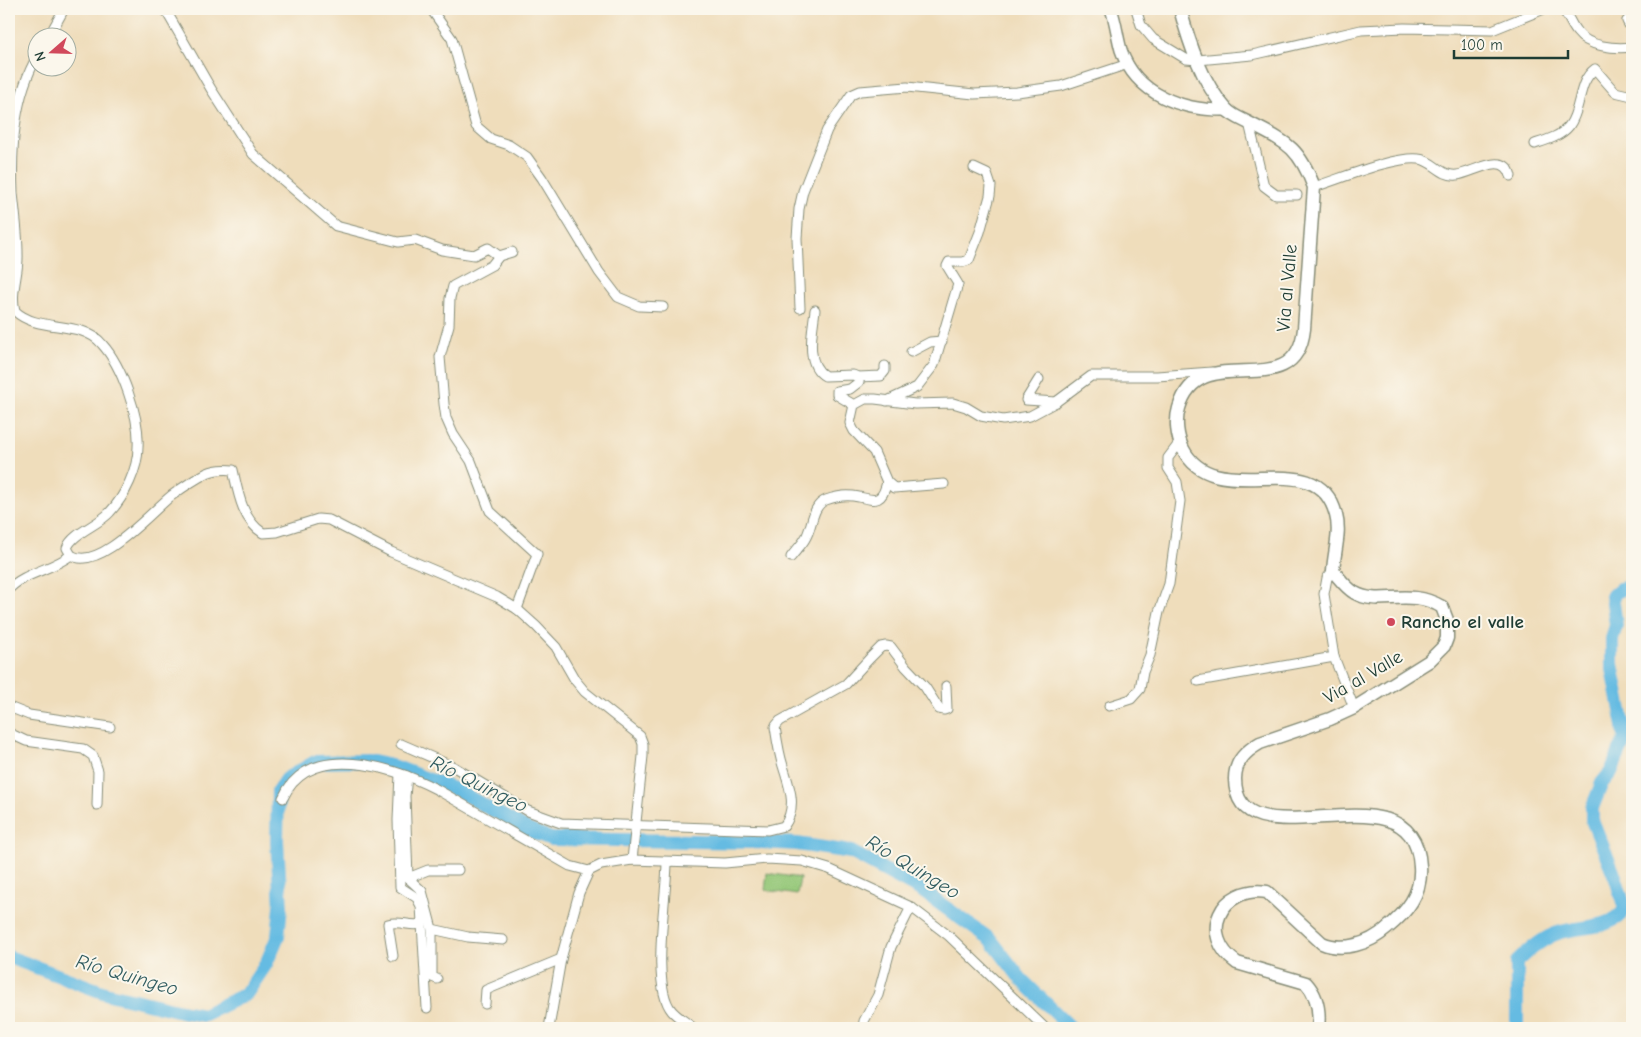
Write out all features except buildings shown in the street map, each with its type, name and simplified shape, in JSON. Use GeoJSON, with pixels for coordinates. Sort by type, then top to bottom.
{"type":"FeatureCollection","features":[{"type":"Feature","properties":{"kind":"main road","name":"Via al Valle"},"geometry":{"type":"LineString","coordinates":[[1180,9],[1209,85],[1227,110],[1282,139],[1294,150],[1305,166],[1314,187],[1304,329],[1300,347],[1288,362],[1276,369],[1219,371],[1205,377],[1185,391],[1178,413],[1180,442]]}},
{"type":"Feature","properties":{"kind":"main road"},"geometry":{"type":"LineString","coordinates":[[1180,442],[1184,451],[1201,468],[1220,477],[1247,479],[1290,477],[1303,479],[1321,488],[1332,504],[1338,526],[1333,571]]}},
{"type":"Feature","properties":{"kind":"main road","name":"Via al Valle"},"geometry":{"type":"LineString","coordinates":[[1318,1028],[1319,1021],[1314,991],[1306,983],[1237,963],[1220,944],[1216,929],[1219,915],[1232,898],[1255,890],[1267,892],[1275,897],[1314,937],[1332,947],[1353,946],[1383,932],[1409,908],[1416,895],[1421,878],[1420,859],[1413,841],[1406,832],[1394,822],[1372,815],[1285,820],[1270,818],[1250,809],[1238,795],[1236,786],[1238,765],[1249,749],[1283,734],[1330,719],[1354,708],[1437,654],[1444,646],[1447,638],[1447,620],[1442,608],[1420,598],[1375,598],[1356,594],[1333,571]]}},
{"type":"Feature","properties":{"kind":"street"},"geometry":{"type":"LineString","coordinates":[[54,28],[64,9]]}},
{"type":"Feature","properties":{"kind":"street"},"geometry":{"type":"LineString","coordinates":[[165,9],[210,89],[253,154],[336,226],[398,242],[415,240],[442,250],[474,255],[488,248],[499,256]]}},
{"type":"Feature","properties":{"kind":"street"},"geometry":{"type":"LineString","coordinates":[[432,9],[452,39],[476,126],[491,139],[509,145],[527,157],[542,178],[599,272],[618,297],[639,306],[663,308]]}},
{"type":"Feature","properties":{"kind":"street"},"geometry":{"type":"LineString","coordinates":[[1112,9],[1121,50],[1137,79],[1147,88],[1170,101],[1197,109],[1227,110]]}},
{"type":"Feature","properties":{"kind":"street"},"geometry":{"type":"LineString","coordinates":[[1136,9],[1141,25],[1153,39],[1186,59],[1198,60],[1252,55],[1361,30],[1404,28],[1492,30],[1544,9]]}},
{"type":"Feature","properties":{"kind":"street"},"geometry":{"type":"LineString","coordinates":[[1562,9],[1578,34],[1593,43],[1618,48],[1632,47]]}},
{"type":"Feature","properties":{"kind":"street"},"geometry":{"type":"LineString","coordinates":[[1632,16],[1627,21],[1632,30]]}},
{"type":"Feature","properties":{"kind":"street"},"geometry":{"type":"LineString","coordinates":[[800,308],[798,238],[799,209],[803,191],[827,130],[851,95],[860,91],[907,87],[974,94],[1017,92],[1061,86],[1128,64]]}},
{"type":"Feature","properties":{"kind":"street"},"geometry":{"type":"LineString","coordinates":[[1535,144],[1557,136],[1570,125],[1585,81],[1595,69],[1615,92],[1632,96]]}},
{"type":"Feature","properties":{"kind":"street"},"geometry":{"type":"LineString","coordinates":[[29,78],[22,94],[16,119],[13,192],[19,269],[10,300],[15,311],[23,318],[78,331],[92,336],[102,344],[118,370],[130,398],[138,446],[135,466],[129,483],[111,511],[98,523],[69,542],[67,548],[71,555],[79,558],[90,556],[113,547],[129,535],[172,495],[207,473],[220,469],[233,470],[242,506],[253,523],[263,532],[277,532],[318,519],[329,520],[391,552],[497,597],[517,609],[556,648],[575,680],[585,692],[640,736],[643,744],[643,756],[632,856]]}},
{"type":"Feature","properties":{"kind":"street"},"geometry":{"type":"LineString","coordinates":[[1249,123],[1264,186],[1276,195],[1297,195]]}},
{"type":"Feature","properties":{"kind":"street"},"geometry":{"type":"LineString","coordinates":[[1314,187],[1372,168],[1416,159],[1428,162],[1445,173],[1457,175],[1495,163],[1502,164],[1510,171],[1511,176]]}},
{"type":"Feature","properties":{"kind":"street"},"geometry":{"type":"LineString","coordinates":[[886,401],[916,387],[927,377],[934,365],[958,284],[947,266],[949,262],[968,260],[980,232],[990,196],[991,186],[987,174],[974,168]]}},
{"type":"Feature","properties":{"kind":"street"},"geometry":{"type":"LineString","coordinates":[[512,252],[499,256],[492,265],[453,286],[450,298],[449,325],[440,357],[446,418],[453,434],[471,461],[486,503],[490,511],[537,554],[517,609]]}},
{"type":"Feature","properties":{"kind":"street"},"geometry":{"type":"LineString","coordinates":[[815,310],[812,352],[820,373],[824,376],[853,374],[858,377],[881,376],[885,370],[884,366]]}},
{"type":"Feature","properties":{"kind":"street"},"geometry":{"type":"LineString","coordinates":[[912,352],[930,342],[942,340]]}},
{"type":"Feature","properties":{"kind":"street"},"geometry":{"type":"LineString","coordinates":[[944,484],[894,488],[887,482],[874,452],[854,431],[850,423],[854,405],[865,399],[915,404],[953,403],[966,407],[981,416],[1003,420],[1030,416],[1056,402],[1091,376],[1157,376],[1219,371]]}},
{"type":"Feature","properties":{"kind":"street"},"geometry":{"type":"LineString","coordinates":[[854,405],[837,395],[837,391],[855,386],[859,382],[858,377]]}},
{"type":"Feature","properties":{"kind":"street"},"geometry":{"type":"LineString","coordinates":[[1039,379],[1026,400],[1056,402]]}},
{"type":"Feature","properties":{"kind":"street"},"geometry":{"type":"LineString","coordinates":[[1110,706],[1131,699],[1140,688],[1143,672],[1150,656],[1159,612],[1168,584],[1180,501],[1177,482],[1168,468],[1168,458],[1180,442]]}},
{"type":"Feature","properties":{"kind":"street"},"geometry":{"type":"LineString","coordinates":[[790,557],[804,540],[818,506],[824,501],[854,496],[870,501],[879,499],[885,491],[887,482]]}},
{"type":"Feature","properties":{"kind":"street"},"geometry":{"type":"LineString","coordinates":[[9,589],[15,583],[62,562],[71,555]]}},
{"type":"Feature","properties":{"kind":"street"},"geometry":{"type":"LineString","coordinates":[[1333,571],[1328,578],[1324,594],[1334,657],[1354,708]]}},
{"type":"Feature","properties":{"kind":"street"},"geometry":{"type":"LineString","coordinates":[[401,744],[454,767],[528,811],[546,818],[568,823],[636,829],[768,830],[784,826],[790,812],[792,790],[783,767],[775,727],[792,713],[846,684],[881,647],[892,647],[906,667],[925,687],[939,709],[944,710],[947,709],[946,686]]}},
{"type":"Feature","properties":{"kind":"street"},"geometry":{"type":"LineString","coordinates":[[1198,681],[1334,657]]}},
{"type":"Feature","properties":{"kind":"street"},"geometry":{"type":"LineString","coordinates":[[9,707],[29,714],[110,727]]}},
{"type":"Feature","properties":{"kind":"street"},"geometry":{"type":"LineString","coordinates":[[9,733],[26,741],[83,749],[93,756],[98,771],[98,805]]}},
{"type":"Feature","properties":{"kind":"street"},"geometry":{"type":"LineString","coordinates":[[283,798],[289,784],[307,772],[328,763],[366,765],[404,775],[492,820],[542,852],[558,858],[570,866],[589,871]]}},
{"type":"Feature","properties":{"kind":"street"},"geometry":{"type":"LineString","coordinates":[[404,775],[408,878],[422,891],[432,929],[432,977],[437,979]]}},
{"type":"Feature","properties":{"kind":"street"},"geometry":{"type":"LineString","coordinates":[[404,775],[398,820],[400,887],[417,898],[420,906],[427,1008]]}},
{"type":"Feature","properties":{"kind":"street"},"geometry":{"type":"LineString","coordinates":[[549,1028],[561,959],[579,893],[589,871],[601,865],[632,856],[667,862],[725,863],[767,859],[802,861],[866,884],[912,907],[949,936],[1045,1028]]}},
{"type":"Feature","properties":{"kind":"street"},"geometry":{"type":"LineString","coordinates":[[667,862],[667,890],[659,952],[663,983],[667,1003],[672,1012],[693,1028]]}},
{"type":"Feature","properties":{"kind":"street"},"geometry":{"type":"LineString","coordinates":[[408,878],[428,870],[458,870]]}},
{"type":"Feature","properties":{"kind":"street"},"geometry":{"type":"LineString","coordinates":[[863,1028],[864,1021],[878,995],[891,947],[912,907]]}},
{"type":"Feature","properties":{"kind":"street"},"geometry":{"type":"LineString","coordinates":[[393,956],[388,924],[394,922],[412,926],[422,924]]}},
{"type":"Feature","properties":{"kind":"street"},"geometry":{"type":"LineString","coordinates":[[432,929],[468,938],[503,940]]}},
{"type":"Feature","properties":{"kind":"street"},"geometry":{"type":"LineString","coordinates":[[485,1004],[486,990],[561,959]]}},
{"type":"Feature","properties":{"kind":"green space"},"geometry":{"type":"Polygon","coordinates":[[[767,873],[800,878],[797,895],[765,890],[767,873]]]}},
{"type":"Feature","properties":{"kind":"waterway","name":"Río Quingeo"},"geometry":{"type":"LineString","coordinates":[[1517,1028],[1517,962],[1536,945],[1552,935],[1612,921],[1625,909],[1616,879],[1592,820],[1592,808],[1602,783],[1611,772],[1625,739],[1612,664],[1612,639],[1616,625],[1612,596],[1620,589],[1632,587]]}},
{"type":"Feature","properties":{"kind":"waterway","name":"Río Quingeo"},"geometry":{"type":"LineString","coordinates":[[9,957],[105,993],[203,1015],[246,994],[266,964],[278,936],[281,907],[277,841],[278,791],[286,779],[315,762],[368,761],[396,767],[456,790],[528,830],[551,839],[761,842],[797,844],[851,852],[921,890],[991,940],[1021,979],[1071,1028]]}},
{"type":"Feature","properties":{"kind":"place","name":"Rancho el valle"},"geometry":{"type":"Point","coordinates":[1391,622]}}]}
